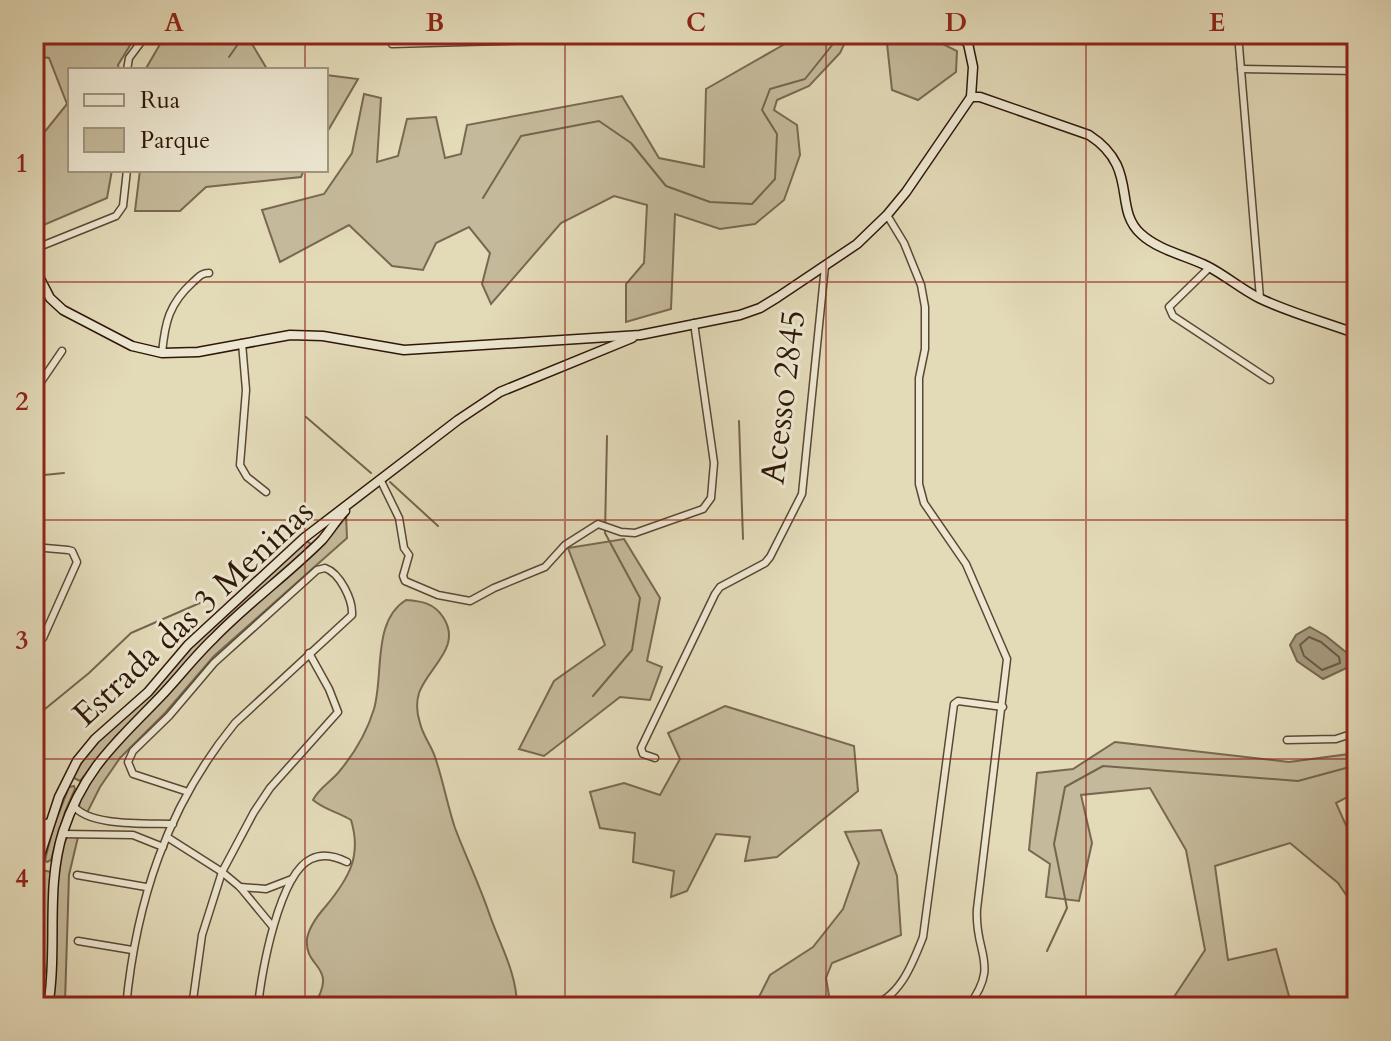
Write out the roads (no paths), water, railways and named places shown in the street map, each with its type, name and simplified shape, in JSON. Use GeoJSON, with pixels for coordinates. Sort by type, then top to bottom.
{"type":"FeatureCollection","features":[{"type":"Feature","properties":{"kind":"main road"},"geometry":{"type":"LineString","coordinates":[[34,267],[50,298],[63,310],[132,346],[162,353],[198,352],[274,336],[308,335],[404,350],[640,335],[740,315],[760,308],[857,244],[906,192],[971,97],[973,67],[967,39]]}},
{"type":"Feature","properties":{"kind":"main road"},"geometry":{"type":"LineString","coordinates":[[971,97],[980,97],[1089,135],[1105,145],[1121,171],[1129,213],[1141,235],[1210,267],[1260,298],[1357,334]]}},
{"type":"Feature","properties":{"kind":"main road","name":"Estrada das 3 Meninas"},"geometry":{"type":"LineString","coordinates":[[34,1007],[40,971],[36,901],[40,855],[64,785],[77,761],[95,739],[148,692],[188,645],[304,538],[380,479],[500,392],[640,335]]}},
{"type":"Feature","properties":{"kind":"main road"},"geometry":{"type":"LineString","coordinates":[[592,353],[593,336]]}},
{"type":"Feature","properties":{"kind":"main road","name":"Estrada das 3 Meninas"},"geometry":{"type":"LineString","coordinates":[[48,1007],[56,863],[62,834],[80,791],[118,737],[217,635],[323,538],[358,496]]}},
{"type":"Feature","properties":{"kind":"main road"},"geometry":{"type":"LineString","coordinates":[[64,785],[76,783],[80,791]]}},
{"type":"Feature","properties":{"kind":"main road"},"geometry":{"type":"LineString","coordinates":[[40,855],[45,864],[56,863]]}},
{"type":"Feature","properties":{"kind":"street"},"geometry":{"type":"LineString","coordinates":[[127,68],[129,58],[147,34]]}},
{"type":"Feature","properties":{"kind":"street"},"geometry":{"type":"LineString","coordinates":[[392,44],[759,34]]}},
{"type":"Feature","properties":{"kind":"street"},"geometry":{"type":"LineString","coordinates":[[949,34],[967,39]]}},
{"type":"Feature","properties":{"kind":"street"},"geometry":{"type":"LineString","coordinates":[[1238,34],[1260,298]]}},
{"type":"Feature","properties":{"kind":"street"},"geometry":{"type":"LineString","coordinates":[[1241,69],[1357,71]]}},
{"type":"Feature","properties":{"kind":"street"},"geometry":{"type":"LineString","coordinates":[[34,249],[116,216],[123,206],[127,172]]}},
{"type":"Feature","properties":{"kind":"street"},"geometry":{"type":"LineString","coordinates":[[887,215],[904,243],[921,285],[925,307],[925,349],[919,378],[919,484],[924,503],[966,564],[1008,667],[976,921],[987,967],[982,986],[968,1007]]}},
{"type":"Feature","properties":{"kind":"street","name":"Acesso 2845"},"geometry":{"type":"LineString","coordinates":[[655,758],[643,754],[641,748],[715,594],[720,587],[765,563],[802,494],[825,266]]}},
{"type":"Feature","properties":{"kind":"street"},"geometry":{"type":"LineString","coordinates":[[1210,267],[1169,307],[1173,316],[1270,380]]}},
{"type":"Feature","properties":{"kind":"street"},"geometry":{"type":"LineString","coordinates":[[162,353],[166,324],[173,304],[179,294],[201,275],[209,273]]}},
{"type":"Feature","properties":{"kind":"street"},"geometry":{"type":"LineString","coordinates":[[380,479],[399,518],[404,548],[409,555],[403,576],[405,581],[438,595],[463,601],[476,599],[494,588],[545,567],[565,545],[598,524],[628,534],[703,509],[711,498],[714,463],[694,323]]}},
{"type":"Feature","properties":{"kind":"street"},"geometry":{"type":"LineString","coordinates":[[242,343],[246,390],[240,465],[247,477],[266,492]]}},
{"type":"Feature","properties":{"kind":"street"},"geometry":{"type":"LineString","coordinates":[[34,392],[62,351]]}},
{"type":"Feature","properties":{"kind":"street"},"geometry":{"type":"LineString","coordinates":[[34,403],[34,412]]}},
{"type":"Feature","properties":{"kind":"street"},"geometry":{"type":"LineString","coordinates":[[34,547],[72,551],[77,562],[43,638]]}},
{"type":"Feature","properties":{"kind":"street"},"geometry":{"type":"LineString","coordinates":[[126,1007],[132,950],[146,887],[188,792],[219,742],[235,723],[349,619],[352,604],[335,572],[325,568],[317,570],[230,647],[131,754],[128,762],[133,774],[188,792]]}},
{"type":"Feature","properties":{"kind":"street"},"geometry":{"type":"LineString","coordinates":[[192,1007],[202,935],[222,872],[270,788],[300,752],[336,717],[337,706],[309,653]]}},
{"type":"Feature","properties":{"kind":"street"},"geometry":{"type":"LineString","coordinates":[[867,1007],[881,1003],[901,983],[923,937],[954,704],[958,701],[1003,707]]}},
{"type":"Feature","properties":{"kind":"street"},"geometry":{"type":"LineString","coordinates":[[1287,740],[1328,740],[1357,732]]}},
{"type":"Feature","properties":{"kind":"street"},"geometry":{"type":"LineString","coordinates":[[73,805],[82,814],[102,819],[173,824]]}},
{"type":"Feature","properties":{"kind":"street"},"geometry":{"type":"LineString","coordinates":[[100,833],[102,819]]}},
{"type":"Feature","properties":{"kind":"street"},"geometry":{"type":"LineString","coordinates":[[44,839],[34,830],[49,822]]}},
{"type":"Feature","properties":{"kind":"street"},"geometry":{"type":"LineString","coordinates":[[62,834],[133,835],[163,847]]}},
{"type":"Feature","properties":{"kind":"street"},"geometry":{"type":"LineString","coordinates":[[167,837],[240,887],[273,927]]}},
{"type":"Feature","properties":{"kind":"street"},"geometry":{"type":"LineString","coordinates":[[258,1007],[262,972],[273,927],[292,879],[300,867],[312,858],[331,856],[347,862]]}},
{"type":"Feature","properties":{"kind":"street"},"geometry":{"type":"LineString","coordinates":[[77,875],[146,887]]}},
{"type":"Feature","properties":{"kind":"street"},"geometry":{"type":"LineString","coordinates":[[240,887],[266,889],[292,879]]}},
{"type":"Feature","properties":{"kind":"street"},"geometry":{"type":"LineString","coordinates":[[78,941],[132,950]]}},
{"type":"Feature","properties":{"kind":"water"},"geometry":{"type":"Polygon","coordinates":[[[1310,627],[1352,657],[1355,661],[1353,665],[1323,679],[1297,661],[1290,645],[1296,635],[1310,627]]]}},
{"type":"Feature","properties":{"kind":"waterway"},"geometry":{"type":"LineString","coordinates":[[229,57],[245,34]]}},
{"type":"Feature","properties":{"kind":"waterway"},"geometry":{"type":"LineString","coordinates":[[483,198],[521,136],[599,121],[631,143],[666,186],[710,202],[752,204],[775,179],[777,134],[762,110],[770,89],[805,79],[841,34]]}},
{"type":"Feature","properties":{"kind":"waterway"},"geometry":{"type":"LineString","coordinates":[[306,417],[371,473]]}},
{"type":"Feature","properties":{"kind":"waterway"},"geometry":{"type":"LineString","coordinates":[[739,421],[743,539]]}},
{"type":"Feature","properties":{"kind":"waterway"},"geometry":{"type":"LineString","coordinates":[[593,696],[632,650],[640,598],[605,533],[607,436]]}},
{"type":"Feature","properties":{"kind":"waterway"},"geometry":{"type":"LineString","coordinates":[[34,476],[64,473]]}},
{"type":"Feature","properties":{"kind":"waterway"},"geometry":{"type":"LineString","coordinates":[[390,482],[438,526]]}},
{"type":"Feature","properties":{"kind":"waterway"},"geometry":{"type":"LineString","coordinates":[[34,718],[89,673],[131,633],[209,599]]}},
{"type":"Feature","properties":{"kind":"waterway"},"geometry":{"type":"LineString","coordinates":[[1047,951],[1067,908],[1054,844],[1065,787],[1103,766],[1298,781],[1357,765]]}}]}
